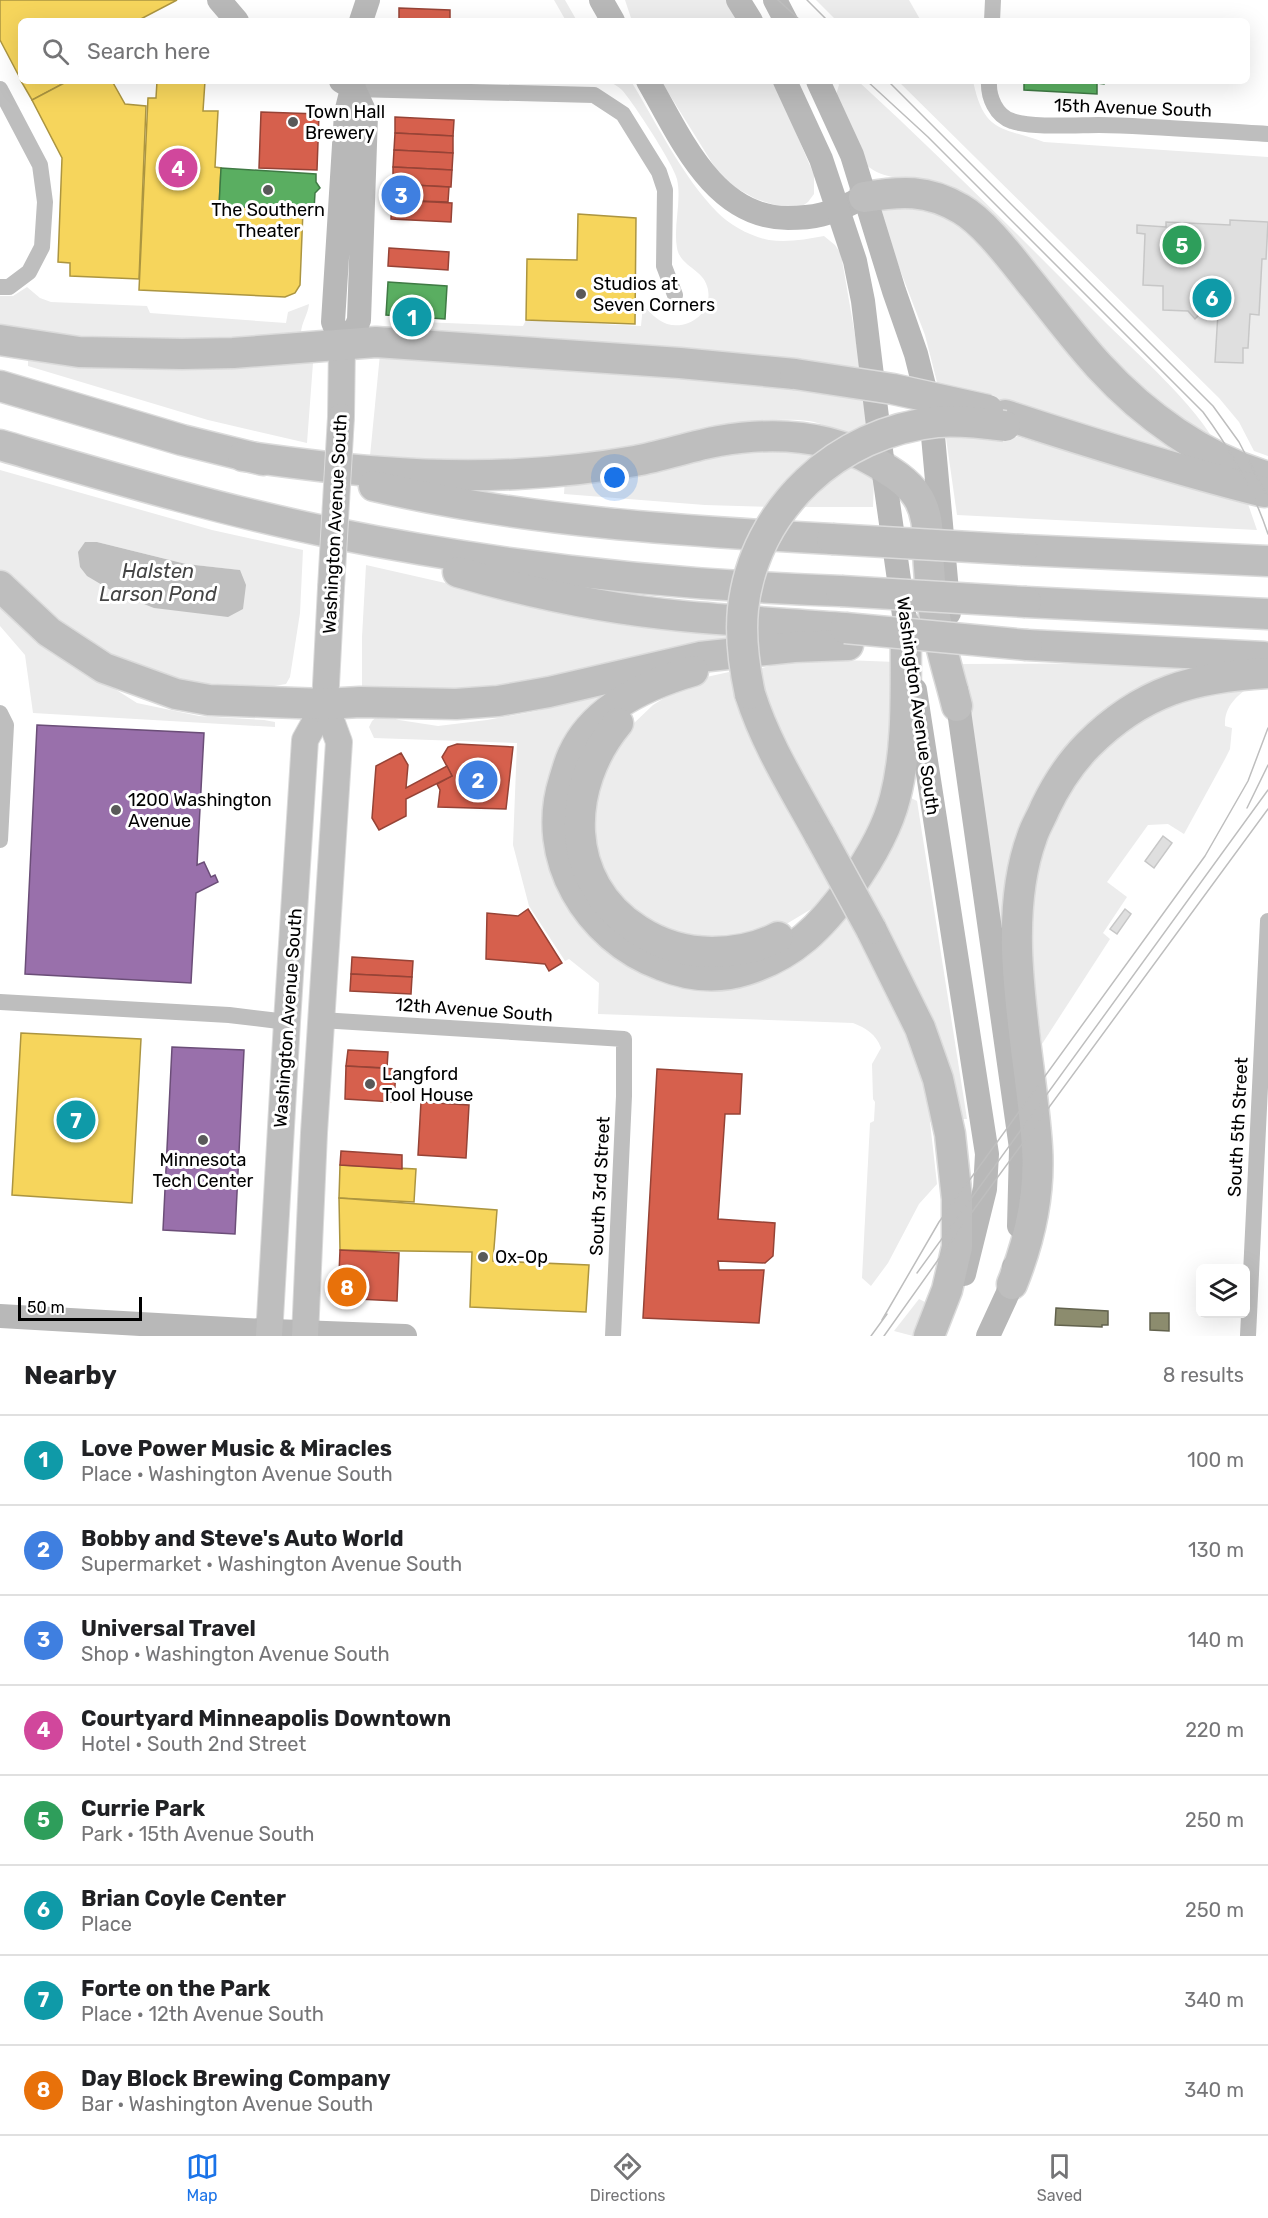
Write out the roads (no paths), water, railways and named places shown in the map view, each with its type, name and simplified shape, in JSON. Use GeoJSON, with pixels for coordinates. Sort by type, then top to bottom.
{"type":"FeatureCollection","features":[{"type":"Feature","properties":{"kind":"highway"},"geometry":{"type":"LineString","coordinates":[[851,203],[899,191],[929,195],[962,209],[994,238],[1098,365],[1129,395],[1161,422],[1186,439],[1214,454],[1268,477]]}},
{"type":"Feature","properties":{"kind":"highway"},"geometry":{"type":"LineString","coordinates":[[0,340],[79,352],[142,354],[233,353],[376,342],[680,363],[795,374],[904,391],[1197,475],[1268,493]]}},
{"type":"Feature","properties":{"kind":"highway"},"geometry":{"type":"LineString","coordinates":[[0,386],[243,456],[379,488],[498,509],[616,525],[724,533],[1268,561]]}},
{"type":"Feature","properties":{"kind":"highway"},"geometry":{"type":"LineString","coordinates":[[929,1336],[947,1290],[957,1247],[957,1199],[950,1134],[938,1079],[920,1028],[871,929],[757,716],[743,660],[742,640],[746,592],[752,567],[765,537],[780,511],[816,472],[855,446],[886,433],[939,422],[1005,421]]}},
{"type":"Feature","properties":{"kind":"highway"},"geometry":{"type":"LineString","coordinates":[[243,456],[322,466],[474,476],[597,467],[637,461],[718,441],[748,438],[791,437],[836,444],[865,456],[883,467],[908,486],[922,504],[926,515],[929,569],[936,622],[957,706]]}},
{"type":"Feature","properties":{"kind":"highway"},"geometry":{"type":"LineString","coordinates":[[0,445],[189,499],[288,523],[483,579],[592,603],[847,636],[1268,657]]}},
{"type":"Feature","properties":{"kind":"highway"},"geometry":{"type":"LineString","coordinates":[[288,523],[462,556],[585,573],[757,588],[1268,614]]}},
{"type":"Feature","properties":{"kind":"highway"},"geometry":{"type":"LineString","coordinates":[[1198,558],[1268,555]]}},
{"type":"Feature","properties":{"kind":"highway"},"geometry":{"type":"LineString","coordinates":[[0,586],[34,620],[67,646],[104,668],[193,698],[325,704],[360,702],[456,704],[498,701],[700,657],[764,650],[847,636]]}},
{"type":"Feature","properties":{"kind":"highway"},"geometry":{"type":"LineString","coordinates":[[764,650],[693,671],[654,692],[624,716],[601,747],[590,769],[580,811],[579,835],[589,871],[605,900],[618,915],[651,939],[691,952],[735,951],[775,939],[812,918],[855,881],[877,845],[895,800],[903,757],[906,626]]}},
{"type":"Feature","properties":{"kind":"highway"},"geometry":{"type":"LineString","coordinates":[[1012,1284],[1024,1254],[1036,1181],[1037,1148],[1022,1022],[1018,942],[1022,877],[1032,837],[1050,799],[1073,760],[1107,726],[1142,702],[1186,684],[1226,675],[1268,673]]}},
{"type":"Feature","properties":{"kind":"main road"},"geometry":{"type":"LineString","coordinates":[[219,0],[234,18]]}},
{"type":"Feature","properties":{"kind":"main road"},"geometry":{"type":"LineString","coordinates":[[362,18],[368,0]]}},
{"type":"Feature","properties":{"kind":"main road"},"geometry":{"type":"LineString","coordinates":[[601,0],[611,18]]}},
{"type":"Feature","properties":{"kind":"main road"},"geometry":{"type":"LineString","coordinates":[[738,0],[749,18]]}},
{"type":"Feature","properties":{"kind":"main road"},"geometry":{"type":"LineString","coordinates":[[775,0],[784,18]]}},
{"type":"Feature","properties":{"kind":"main road"},"geometry":{"type":"LineString","coordinates":[[342,344],[354,332],[359,320],[366,115],[350,84]]}},
{"type":"Feature","properties":{"kind":"main road"},"geometry":{"type":"LineString","coordinates":[[650,84],[695,162],[715,186],[737,203],[757,214],[781,218],[812,218],[851,203]]}},
{"type":"Feature","properties":{"kind":"main road","name":"Washington Avenue South"},"geometry":{"type":"LineString","coordinates":[[786,84],[821,159],[851,203],[918,361],[931,414],[957,706],[1021,1148],[1020,1217],[1012,1284],[988,1336]]}},
{"type":"Feature","properties":{"kind":"main road","name":"Washington Avenue South"},"geometry":{"type":"LineString","coordinates":[[819,84],[852,154],[851,203],[855,261],[863,301],[894,547],[987,1154],[985,1189],[965,1272],[950,1312],[937,1336]]}},
{"type":"Feature","properties":{"kind":"main road","name":"Washington Avenue South"},"geometry":{"type":"LineString","coordinates":[[305,1334],[314,1133],[339,742],[325,704],[342,344]]}},
{"type":"Feature","properties":{"kind":"main road","name":"Washington Avenue South"},"geometry":{"type":"LineString","coordinates":[[270,1333],[286,1022],[305,740],[325,704]]}},
{"type":"Feature","properties":{"kind":"main road"},"geometry":{"type":"LineString","coordinates":[[296,888],[300,985],[305,998],[321,1020]]}},
{"type":"Feature","properties":{"kind":"main road"},"geometry":{"type":"LineString","coordinates":[[286,1022],[298,1033],[307,1053],[307,1092],[314,1133]]}},
{"type":"Feature","properties":{"kind":"main road"},"geometry":{"type":"LineString","coordinates":[[0,1316],[270,1333],[405,1336]]}},
{"type":"Feature","properties":{"kind":"street"},"geometry":{"type":"LineString","coordinates":[[992,18],[993,0]]}},
{"type":"Feature","properties":{"kind":"street"},"geometry":{"type":"LineString","coordinates":[[350,84],[594,95],[623,114],[659,172],[665,190],[664,266],[675,295]]}},
{"type":"Feature","properties":{"kind":"street","name":"15th Avenue South"},"geometry":{"type":"LineString","coordinates":[[989,84],[991,98],[999,112],[1012,121],[1268,134]]}},
{"type":"Feature","properties":{"kind":"street"},"geometry":{"type":"LineString","coordinates":[[0,89],[40,165],[45,202],[42,247],[29,272],[9,287],[0,287]]}},
{"type":"Feature","properties":{"kind":"street"},"geometry":{"type":"LineString","coordinates":[[0,713],[6,725],[0,840]]}},
{"type":"Feature","properties":{"kind":"street","name":"South 5th Street"},"geometry":{"type":"LineString","coordinates":[[1248,1336],[1268,921]]}},
{"type":"Feature","properties":{"kind":"street"},"geometry":{"type":"LineString","coordinates":[[0,1002],[229,1015],[286,1022]]}},
{"type":"Feature","properties":{"kind":"street","name":"12th Avenue South"},"geometry":{"type":"LineString","coordinates":[[321,1020],[624,1039]]}},
{"type":"Feature","properties":{"kind":"street","name":"South 3rd Street"},"geometry":{"type":"LineString","coordinates":[[613,1336],[624,1096],[624,1039]]}},
{"type":"Feature","properties":{"kind":"water","name":"Halsten Larson Pond"},"geometry":{"type":"Polygon","coordinates":[[[85,542],[97,542],[186,564],[240,570],[246,585],[243,609],[228,617],[154,608],[114,592],[87,576],[80,567],[78,552],[85,542]]]}},
{"type":"Feature","properties":{"kind":"tram line"},"geometry":{"type":"LineString","coordinates":[[778,0],[798,18]]}},
{"type":"Feature","properties":{"kind":"tram line"},"geometry":{"type":"LineString","coordinates":[[807,0],[825,18]]}},
{"type":"Feature","properties":{"kind":"tram line"},"geometry":{"type":"LineString","coordinates":[[870,84],[928,137],[1203,412],[1240,470],[1268,534]]}},
{"type":"Feature","properties":{"kind":"tram line"},"geometry":{"type":"LineString","coordinates":[[891,84],[1213,406],[1239,442],[1268,498]]}},
{"type":"Feature","properties":{"kind":"tram line"},"geometry":{"type":"LineString","coordinates":[[882,1320],[939,1222],[1205,856],[1248,781],[1268,728]]}},
{"type":"Feature","properties":{"kind":"tram line"},"geometry":{"type":"LineString","coordinates":[[1247,808],[1268,765]]}},
{"type":"Feature","properties":{"kind":"tram line"},"geometry":{"type":"LineString","coordinates":[[917,1273],[1268,790]]}},
{"type":"Feature","properties":{"kind":"tram line"},"geometry":{"type":"LineString","coordinates":[[884,1336],[975,1208],[1268,809]]}},
{"type":"Feature","properties":{"kind":"tram line"},"geometry":{"type":"LineString","coordinates":[[871,1336],[887,1314]]}},
{"type":"Feature","properties":{"kind":"place","name":"Town Hall Brewery"},"geometry":{"type":"Point","coordinates":[293,122]}},
{"type":"Feature","properties":{"kind":"place","name":"Courtyard Minneapolis Downtown"},"geometry":{"type":"Point","coordinates":[178,168]}},
{"type":"Feature","properties":{"kind":"place","name":"The Southern Theater"},"geometry":{"type":"Point","coordinates":[268,190]}},
{"type":"Feature","properties":{"kind":"place","name":"Universal Travel"},"geometry":{"type":"Point","coordinates":[401,195]}},
{"type":"Feature","properties":{"kind":"place","name":"Currie Park"},"geometry":{"type":"Point","coordinates":[1182,245]}},
{"type":"Feature","properties":{"kind":"place","name":"Studios at Seven Corners"},"geometry":{"type":"Point","coordinates":[581,294]}},
{"type":"Feature","properties":{"kind":"place","name":"Brian Coyle Center"},"geometry":{"type":"Point","coordinates":[1212,298]}},
{"type":"Feature","properties":{"kind":"place","name":"Love Power Music & Miracles"},"geometry":{"type":"Point","coordinates":[412,317]}},
{"type":"Feature","properties":{"kind":"place","name":"Bobby and Steve's Auto World"},"geometry":{"type":"Point","coordinates":[478,780]}},
{"type":"Feature","properties":{"kind":"place","name":"1200 Washington Avenue"},"geometry":{"type":"Point","coordinates":[116,810]}},
{"type":"Feature","properties":{"kind":"place","name":"Langford Tool House"},"geometry":{"type":"Point","coordinates":[370,1084]}},
{"type":"Feature","properties":{"kind":"place","name":"Forte on the Park"},"geometry":{"type":"Point","coordinates":[76,1120]}},
{"type":"Feature","properties":{"kind":"place","name":"Minnesota Tech Center"},"geometry":{"type":"Point","coordinates":[203,1140]}},
{"type":"Feature","properties":{"kind":"place","name":"Ox-Op"},"geometry":{"type":"Point","coordinates":[483,1257]}},
{"type":"Feature","properties":{"kind":"place","name":"Day Block Brewing Company"},"geometry":{"type":"Point","coordinates":[347,1287]}}]}
